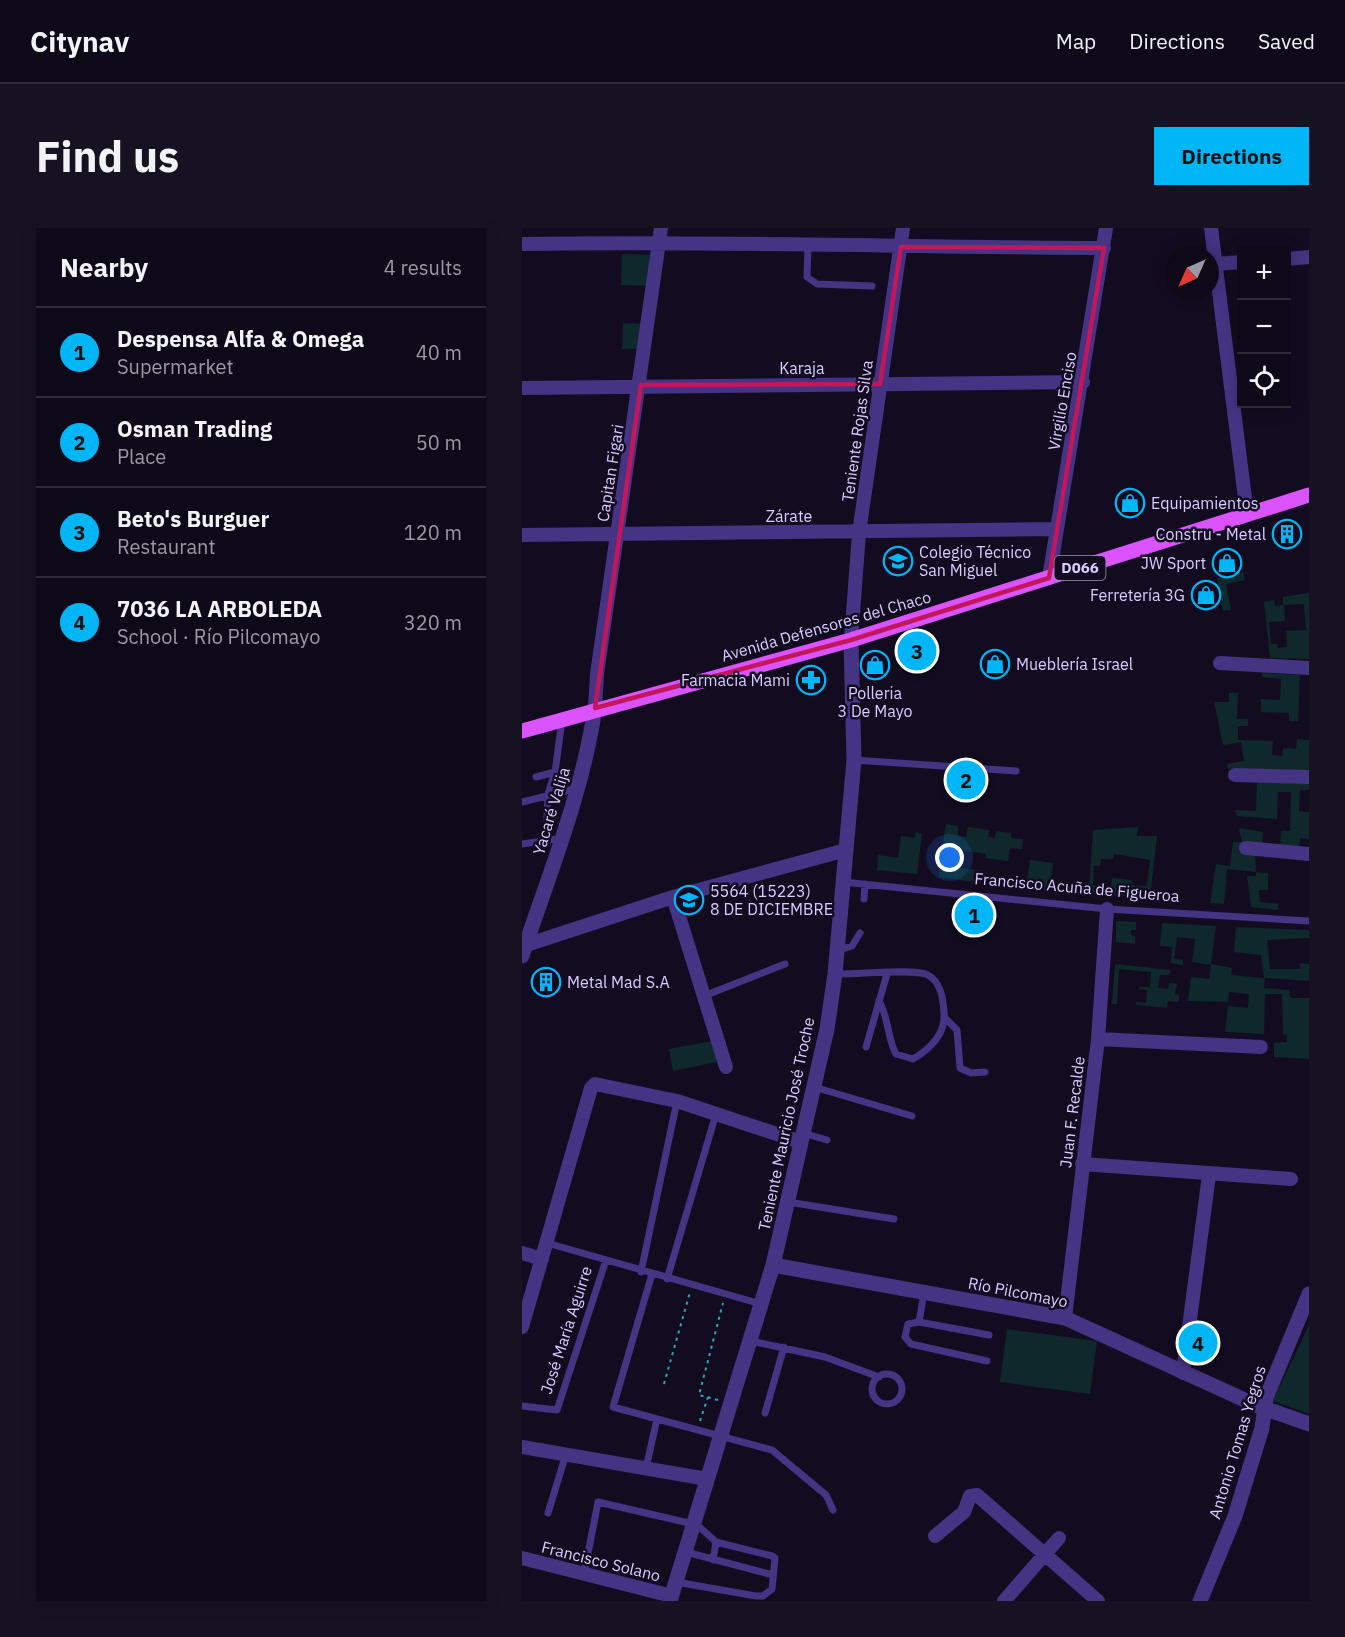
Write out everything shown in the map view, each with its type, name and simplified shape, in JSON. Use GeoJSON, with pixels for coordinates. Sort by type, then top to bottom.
{"type":"FeatureCollection","features":[{"type":"Feature","properties":{"kind":"main road","name":"Avenida Defensores del Chaco"},"geometry":{"type":"LineString","coordinates":[[522,731],[596,708],[851,640],[1309,495]]}},
{"type":"Feature","properties":{"kind":"street","name":"Teniente Rojas Silva"},"geometry":{"type":"LineString","coordinates":[[851,640],[859,533],[903,228]]}},
{"type":"Feature","properties":{"kind":"street","name":"Virgilio Enciso"},"geometry":{"type":"LineString","coordinates":[[1049,578],[1083,382],[1106,228]]}},
{"type":"Feature","properties":{"kind":"street"},"geometry":{"type":"LineString","coordinates":[[1212,228],[1214,246]]}},
{"type":"Feature","properties":{"kind":"street"},"geometry":{"type":"LineString","coordinates":[[522,244],[660,235],[808,246],[1104,248]]}},
{"type":"Feature","properties":{"kind":"street","name":"Capitan Figari"},"geometry":{"type":"LineString","coordinates":[[596,708],[597,674],[641,385],[660,235]]}},
{"type":"Feature","properties":{"kind":"street"},"geometry":{"type":"LineString","coordinates":[[1291,258],[1309,257]]}},
{"type":"Feature","properties":{"kind":"street"},"geometry":{"type":"LineString","coordinates":[[1219,264],[1237,262]]}},
{"type":"Feature","properties":{"kind":"street"},"geometry":{"type":"LineString","coordinates":[[1219,295],[1247,514]]}},
{"type":"Feature","properties":{"kind":"street","name":"Karaja"},"geometry":{"type":"LineString","coordinates":[[522,388],[1083,382]]}},
{"type":"Feature","properties":{"kind":"street","name":"Zárate"},"geometry":{"type":"LineString","coordinates":[[522,535],[1057,530]]}},
{"type":"Feature","properties":{"kind":"street","name":"Teniente Mauricio José Troche"},"geometry":{"type":"LineString","coordinates":[[673,1593],[773,1265],[827,1029],[835,974],[854,760],[851,640]]}},
{"type":"Feature","properties":{"kind":"street"},"geometry":{"type":"LineString","coordinates":[[1220,663],[1309,668]]}},
{"type":"Feature","properties":{"kind":"street","name":"Yacaré Valija"},"geometry":{"type":"LineString","coordinates":[[524,951],[564,838],[596,708]]}},
{"type":"Feature","properties":{"kind":"street"},"geometry":{"type":"LineString","coordinates":[[1235,775],[1309,777]]}},
{"type":"Feature","properties":{"kind":"street"},"geometry":{"type":"LineString","coordinates":[[1246,848],[1309,854]]}},
{"type":"Feature","properties":{"kind":"street"},"geometry":{"type":"LineString","coordinates":[[524,951],[673,897],[846,850]]}},
{"type":"Feature","properties":{"kind":"street"},"geometry":{"type":"LineString","coordinates":[[673,897],[726,1067]]}},
{"type":"Feature","properties":{"kind":"street","name":"Juan F. Recalde"},"geometry":{"type":"LineString","coordinates":[[1065,1318],[1098,1038],[1107,909]]}},
{"type":"Feature","properties":{"kind":"street"},"geometry":{"type":"LineString","coordinates":[[1098,1038],[1261,1047]]}},
{"type":"Feature","properties":{"kind":"street"},"geometry":{"type":"LineString","coordinates":[[522,1327],[591,1088],[601,1085],[677,1101],[802,1137]]}},
{"type":"Feature","properties":{"kind":"street"},"geometry":{"type":"LineString","coordinates":[[1082,1164],[1209,1175],[1291,1179]]}},
{"type":"Feature","properties":{"kind":"street"},"geometry":{"type":"LineString","coordinates":[[1183,1373],[1209,1175]]}},
{"type":"Feature","properties":{"kind":"street"},"geometry":{"type":"LineString","coordinates":[[522,1253],[542,1259]]}},
{"type":"Feature","properties":{"kind":"street","name":"Río Pilcomayo"},"geometry":{"type":"LineString","coordinates":[[773,1265],[1065,1318],[1183,1373],[1309,1424]]}},
{"type":"Feature","properties":{"kind":"street","name":"Antonio Tomas Yegros"},"geometry":{"type":"LineString","coordinates":[[1200,1601],[1235,1516],[1267,1408],[1266,1398],[1309,1294]]}},
{"type":"Feature","properties":{"kind":"street"},"geometry":{"type":"LineString","coordinates":[[1267,1408],[1309,1312]]}},
{"type":"Feature","properties":{"kind":"street"},"geometry":{"type":"LineString","coordinates":[[522,1447],[707,1479]]}},
{"type":"Feature","properties":{"kind":"street"},"geometry":{"type":"LineString","coordinates":[[935,1536],[964,1512],[974,1494],[1098,1601]]}},
{"type":"Feature","properties":{"kind":"street"},"geometry":{"type":"LineString","coordinates":[[1004,1601],[1059,1538]]}},
{"type":"Feature","properties":{"kind":"street","name":"Francisco Solano"},"geometry":{"type":"LineString","coordinates":[[522,1558],[673,1593]]}},
{"type":"Feature","properties":{"kind":"lane"},"geometry":{"type":"LineString","coordinates":[[808,246],[807,278],[812,282],[872,286]]}},
{"type":"Feature","properties":{"kind":"lane"},"geometry":{"type":"LineString","coordinates":[[546,838],[548,794],[555,772],[562,719]]}},
{"type":"Feature","properties":{"kind":"lane"},"geometry":{"type":"LineString","coordinates":[[854,760],[1016,771]]}},
{"type":"Feature","properties":{"kind":"lane"},"geometry":{"type":"LineString","coordinates":[[536,777],[555,772]]}},
{"type":"Feature","properties":{"kind":"lane"},"geometry":{"type":"LineString","coordinates":[[522,802],[578,788]]}},
{"type":"Feature","properties":{"kind":"lane"},"geometry":{"type":"LineString","coordinates":[[522,844],[546,838],[564,838]]}},
{"type":"Feature","properties":{"kind":"lane","name":"Francisco Acuña de Figueroa"},"geometry":{"type":"LineString","coordinates":[[843,882],[1107,909],[1309,921]]}},
{"type":"Feature","properties":{"kind":"lane"},"geometry":{"type":"LineString","coordinates":[[864,899],[865,884]]}},
{"type":"Feature","properties":{"kind":"lane"},"geometry":{"type":"LineString","coordinates":[[836,951],[852,946],[858,940],[860,933]]}},
{"type":"Feature","properties":{"kind":"lane"},"geometry":{"type":"LineString","coordinates":[[704,996],[785,964]]}},
{"type":"Feature","properties":{"kind":"lane"},"geometry":{"type":"LineString","coordinates":[[835,974],[886,974],[915,971],[929,975],[940,990],[944,1017],[939,1037],[912,1059],[897,1054],[891,1045],[889,1024],[879,1001]]}},
{"type":"Feature","properties":{"kind":"lane"},"geometry":{"type":"LineString","coordinates":[[866,1047],[886,974]]}},
{"type":"Feature","properties":{"kind":"lane"},"geometry":{"type":"LineString","coordinates":[[944,1017],[957,1030],[960,1068],[970,1073],[985,1072]]}},
{"type":"Feature","properties":{"kind":"lane"},"geometry":{"type":"LineString","coordinates":[[813,1087],[912,1116]]}},
{"type":"Feature","properties":{"kind":"lane"},"geometry":{"type":"LineString","coordinates":[[641,1272],[677,1101]]}},
{"type":"Feature","properties":{"kind":"lane"},"geometry":{"type":"LineString","coordinates":[[667,1279],[716,1114]]}},
{"type":"Feature","properties":{"kind":"lane"},"geometry":{"type":"LineString","coordinates":[[802,1137],[827,1140]]}},
{"type":"Feature","properties":{"kind":"lane"},"geometry":{"type":"LineString","coordinates":[[788,1202],[894,1219]]}},
{"type":"Feature","properties":{"kind":"lane"},"geometry":{"type":"LineString","coordinates":[[547,1243],[641,1272],[762,1305]]}},
{"type":"Feature","properties":{"kind":"lane","name":"José María Aguirre"},"geometry":{"type":"LineString","coordinates":[[522,1406],[557,1410],[606,1260]]}},
{"type":"Feature","properties":{"kind":"lane"},"geometry":{"type":"LineString","coordinates":[[652,1274],[613,1407],[777,1454],[826,1495],[833,1510]]}},
{"type":"Feature","properties":{"kind":"lane"},"geometry":{"type":"LineString","coordinates":[[919,1322],[924,1293]]}},
{"type":"Feature","properties":{"kind":"lane"},"geometry":{"type":"LineString","coordinates":[[987,1361],[911,1344],[905,1337],[908,1324],[919,1322],[989,1335]]}},
{"type":"Feature","properties":{"kind":"lane"},"geometry":{"type":"LineString","coordinates":[[751,1341],[784,1347],[853,1366],[879,1377],[889,1374],[901,1383],[902,1394],[896,1402],[886,1405],[876,1400],[872,1390],[879,1377]]}},
{"type":"Feature","properties":{"kind":"lane"},"geometry":{"type":"LineString","coordinates":[[765,1413],[784,1347]]}},
{"type":"Feature","properties":{"kind":"lane"},"geometry":{"type":"LineString","coordinates":[[646,1467],[657,1419]]}},
{"type":"Feature","properties":{"kind":"lane"},"geometry":{"type":"LineString","coordinates":[[548,1513],[566,1454]]}},
{"type":"Feature","properties":{"kind":"lane"},"geometry":{"type":"LineString","coordinates":[[584,1574],[598,1502],[693,1522],[716,1542],[775,1558],[771,1589],[763,1596],[673,1593]]}},
{"type":"Feature","properties":{"kind":"lane"},"geometry":{"type":"LineString","coordinates":[[713,1560],[716,1542]]}},
{"type":"Feature","properties":{"kind":"lane"},"geometry":{"type":"LineString","coordinates":[[684,1551],[773,1575]]}},
{"type":"Feature","properties":{"kind":"path"},"geometry":{"type":"LineString","coordinates":[[664,1384],[692,1286]]}},
{"type":"Feature","properties":{"kind":"path"},"geometry":{"type":"LineString","coordinates":[[725,1295],[699,1395],[732,1403]]}},
{"type":"Feature","properties":{"kind":"path"},"geometry":{"type":"LineString","coordinates":[[691,1419],[701,1422],[708,1398]]}},
{"type":"Feature","properties":{"kind":"highlighted area"},"geometry":{"type":"Polygon","coordinates":[[[901,247],[1104,248],[1049,578],[851,640],[595,708],[641,385],[880,384],[901,247]]]}},
{"type":"Feature","properties":{"kind":"green space"},"geometry":{"type":"Polygon","coordinates":[[[622,254],[654,255],[653,286],[621,285],[622,254]]]}},
{"type":"Feature","properties":{"kind":"green space"},"geometry":{"type":"Polygon","coordinates":[[[623,323],[643,324],[643,349],[622,349],[623,323]]]}},
{"type":"Feature","properties":{"kind":"green space"},"geometry":{"type":"Polygon","coordinates":[[[1243,572],[1245,580],[1226,584],[1231,610],[1223,611],[1217,578],[1243,572]]]}},
{"type":"Feature","properties":{"kind":"green space"},"geometry":{"type":"Polygon","coordinates":[[[1309,593],[1309,659],[1270,658],[1264,602],[1274,600],[1275,606],[1283,605],[1283,597],[1309,593]],[[1304,604],[1284,605],[1285,621],[1269,622],[1271,644],[1277,644],[1278,648],[1287,647],[1286,631],[1306,630],[1304,604]]]}},
{"type":"Feature","properties":{"kind":"green space"},"geometry":{"type":"Polygon","coordinates":[[[1262,673],[1300,675],[1298,721],[1289,721],[1289,713],[1261,712],[1261,699],[1280,700],[1281,679],[1262,677],[1262,673]]]}},
{"type":"Feature","properties":{"kind":"green space"},"geometry":{"type":"Polygon","coordinates":[[[1229,693],[1238,693],[1237,719],[1248,719],[1248,726],[1238,726],[1238,740],[1273,741],[1272,755],[1282,756],[1283,748],[1296,749],[1297,739],[1309,740],[1309,771],[1228,769],[1227,764],[1244,761],[1241,742],[1223,745],[1214,702],[1229,702],[1229,693]]]}},
{"type":"Feature","properties":{"kind":"green space"},"geometry":{"type":"Polygon","coordinates":[[[1257,781],[1309,782],[1309,790],[1300,790],[1299,811],[1309,812],[1309,839],[1300,838],[1299,850],[1280,848],[1281,831],[1290,831],[1291,792],[1278,792],[1277,819],[1237,816],[1235,810],[1256,811],[1257,781]]]}},
{"type":"Feature","properties":{"kind":"green space"},"geometry":{"type":"Polygon","coordinates":[[[946,824],[958,826],[958,836],[966,837],[968,827],[989,830],[988,837],[995,838],[996,831],[1011,833],[1011,838],[1023,839],[1022,849],[1010,848],[1008,861],[986,858],[986,854],[942,848],[946,824]]]}},
{"type":"Feature","properties":{"kind":"green space"},"geometry":{"type":"Polygon","coordinates":[[[1138,827],[1137,836],[1157,836],[1150,898],[1069,892],[1069,888],[1089,889],[1093,830],[1138,827]],[[1114,854],[1113,859],[1101,859],[1100,866],[1094,866],[1093,885],[1111,886],[1112,878],[1132,880],[1132,885],[1147,886],[1150,860],[1114,854]]]}},
{"type":"Feature","properties":{"kind":"green space"},"geometry":{"type":"Polygon","coordinates":[[[1239,828],[1263,832],[1262,846],[1255,853],[1256,872],[1227,869],[1224,904],[1210,903],[1216,864],[1230,866],[1233,842],[1242,842],[1239,828]]]}},
{"type":"Feature","properties":{"kind":"green space"},"geometry":{"type":"Polygon","coordinates":[[[916,832],[922,834],[917,874],[877,870],[878,855],[898,858],[901,836],[915,838],[916,832]]]}},
{"type":"Feature","properties":{"kind":"green space"},"geometry":{"type":"Polygon","coordinates":[[[1030,860],[1053,863],[1050,891],[1026,889],[1030,860]]]}},
{"type":"Feature","properties":{"kind":"green space"},"geometry":{"type":"Polygon","coordinates":[[[940,865],[984,871],[984,881],[1005,883],[1004,886],[939,877],[940,865]]]}},
{"type":"Feature","properties":{"kind":"green space"},"geometry":{"type":"Polygon","coordinates":[[[1256,872],[1268,873],[1268,890],[1259,890],[1260,902],[1279,904],[1278,910],[1251,907],[1247,876],[1256,876],[1256,872]]]}},
{"type":"Feature","properties":{"kind":"green space"},"geometry":{"type":"Polygon","coordinates":[[[1116,921],[1136,922],[1136,930],[1131,930],[1131,935],[1135,936],[1135,944],[1116,942],[1116,921]]]}},
{"type":"Feature","properties":{"kind":"green space"},"geometry":{"type":"Polygon","coordinates":[[[1162,923],[1216,926],[1211,964],[1232,968],[1231,975],[1264,978],[1261,955],[1234,952],[1236,927],[1309,930],[1309,938],[1267,940],[1270,969],[1300,969],[1300,963],[1309,964],[1309,981],[1265,978],[1264,988],[1289,990],[1290,998],[1309,998],[1309,1059],[1274,1057],[1274,1043],[1287,1042],[1287,1035],[1283,1034],[1282,994],[1265,994],[1264,1034],[1225,1032],[1228,1006],[1248,1008],[1249,994],[1229,992],[1228,1002],[1188,1001],[1191,977],[1209,979],[1211,965],[1192,962],[1195,939],[1177,937],[1174,959],[1183,960],[1183,965],[1171,963],[1172,947],[1160,946],[1162,923]]]}},
{"type":"Feature","properties":{"kind":"green space"},"geometry":{"type":"Polygon","coordinates":[[[1115,964],[1171,970],[1169,975],[1160,975],[1158,988],[1168,989],[1169,983],[1177,984],[1175,994],[1179,995],[1179,1002],[1168,1001],[1167,1008],[1136,1005],[1136,1002],[1146,1003],[1147,990],[1139,989],[1139,987],[1150,987],[1151,972],[1119,969],[1117,1004],[1112,1004],[1115,964]]]}},
{"type":"Feature","properties":{"kind":"green space"},"geometry":{"type":"Polygon","coordinates":[[[713,1041],[717,1062],[673,1071],[669,1049],[713,1041]]]}},
{"type":"Feature","properties":{"kind":"green space"},"geometry":{"type":"Polygon","coordinates":[[[1309,1325],[1309,1414],[1273,1401],[1309,1325]]]}},
{"type":"Feature","properties":{"kind":"green space"},"geometry":{"type":"Polygon","coordinates":[[[1007,1329],[1097,1341],[1090,1394],[1000,1382],[1007,1329]]]}},
{"type":"Feature","properties":{"kind":"place","name":"Equipamientos"},"geometry":{"type":"Point","coordinates":[1130,503]}},
{"type":"Feature","properties":{"kind":"place","name":"Constru - Metal"},"geometry":{"type":"Point","coordinates":[1287,534]}},
{"type":"Feature","properties":{"kind":"place","name":"Colegio Técnico San Miguel"},"geometry":{"type":"Point","coordinates":[898,561]}},
{"type":"Feature","properties":{"kind":"place","name":"JW Sport"},"geometry":{"type":"Point","coordinates":[1227,563]}},
{"type":"Feature","properties":{"kind":"place","name":"Ferretería 3G"},"geometry":{"type":"Point","coordinates":[1206,595]}},
{"type":"Feature","properties":{"kind":"place","name":"Beto's Burguer"},"geometry":{"type":"Point","coordinates":[917,651]}},
{"type":"Feature","properties":{"kind":"place","name":"Mueblería Israel"},"geometry":{"type":"Point","coordinates":[995,664]}},
{"type":"Feature","properties":{"kind":"place","name":"Polleria 3 De Mayo"},"geometry":{"type":"Point","coordinates":[875,665]}},
{"type":"Feature","properties":{"kind":"place","name":"Farmacia Mami"},"geometry":{"type":"Point","coordinates":[811,680]}},
{"type":"Feature","properties":{"kind":"place","name":"Osman Trading"},"geometry":{"type":"Point","coordinates":[966,780]}},
{"type":"Feature","properties":{"kind":"place","name":"5564 (15223) 8 DE DICIEMBRE"},"geometry":{"type":"Point","coordinates":[689,900]}},
{"type":"Feature","properties":{"kind":"place","name":"Despensa Alfa & Omega"},"geometry":{"type":"Point","coordinates":[974,915]}},
{"type":"Feature","properties":{"kind":"place","name":"Metal Mad S.A"},"geometry":{"type":"Point","coordinates":[546,982]}},
{"type":"Feature","properties":{"kind":"place","name":"7036 LA ARBOLEDA"},"geometry":{"type":"Point","coordinates":[1198,1343]}}]}
